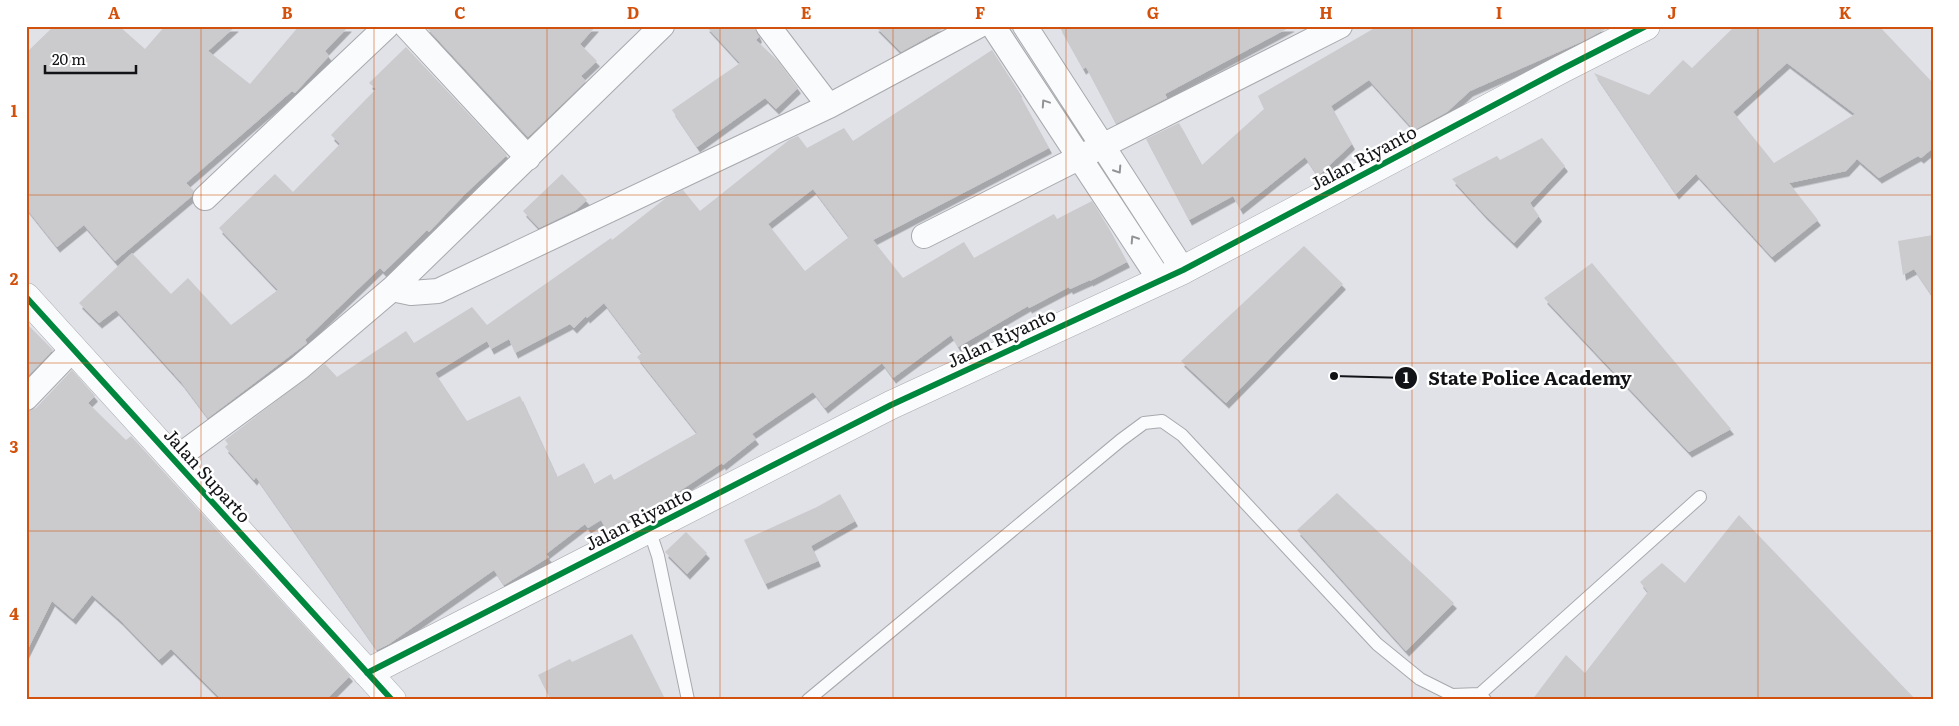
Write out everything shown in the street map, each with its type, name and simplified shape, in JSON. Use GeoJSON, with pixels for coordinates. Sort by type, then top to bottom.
{"type":"FeatureCollection","features":[{"type":"Feature","properties":{"kind":"street"},"geometry":{"type":"LineString","coordinates":[[205,198],[387,26]]}},
{"type":"Feature","properties":{"kind":"street"},"geometry":{"type":"LineString","coordinates":[[406,26],[528,158]]}},
{"type":"Feature","properties":{"kind":"street"},"geometry":{"type":"LineString","coordinates":[[174,460],[299,368],[392,289],[662,26]]}},
{"type":"Feature","properties":{"kind":"street"},"geometry":{"type":"LineString","coordinates":[[768,26],[829,106]]}},
{"type":"Feature","properties":{"kind":"street"},"geometry":{"type":"LineString","coordinates":[[392,289],[412,293],[438,291],[829,106],[978,26]]}},
{"type":"Feature","properties":{"kind":"street"},"geometry":{"type":"LineString","coordinates":[[993,26],[1080,157],[1172,275]]}},
{"type":"Feature","properties":{"kind":"street"},"geometry":{"type":"LineString","coordinates":[[1025,26],[1102,146],[1172,275]]}},
{"type":"Feature","properties":{"kind":"street"},"geometry":{"type":"LineString","coordinates":[[924,236],[1340,26]]}},
{"type":"Feature","properties":{"kind":"street","name":"Jalan Riyanto"},"geometry":{"type":"LineString","coordinates":[[367,673],[891,405],[1172,275],[1646,26]]}},
{"type":"Feature","properties":{"kind":"street","name":"Jalan Suparto"},"geometry":{"type":"LineString","coordinates":[[26,297],[392,700]]}},
{"type":"Feature","properties":{"kind":"street"},"geometry":{"type":"LineString","coordinates":[[26,398],[74,349]]}},
{"type":"Feature","properties":{"kind":"lane"},"geometry":{"type":"LineString","coordinates":[[808,700],[1144,422],[1162,420],[1182,435],[1377,644],[1420,679],[1452,695],[1482,697],[1700,497]]}},
{"type":"Feature","properties":{"kind":"lane"},"geometry":{"type":"LineString","coordinates":[[648,529],[658,556],[688,700]]}},
{"type":"Feature","properties":{"kind":"building"},"geometry":{"type":"Polygon","coordinates":[[[54,26],[119,26],[145,49],[165,26],[236,26],[208,51],[250,84],[299,26],[349,26],[325,51],[329,56],[295,93],[292,91],[186,183],[194,191],[192,196],[115,261],[84,225],[57,247],[26,208],[26,53],[54,26]]]}},
{"type":"Feature","properties":{"kind":"building"},"geometry":{"type":"Polygon","coordinates":[[[427,26],[596,26],[580,44],[597,61],[581,76],[586,81],[528,137],[427,26]]]}},
{"type":"Feature","properties":{"kind":"building"},"geometry":{"type":"Polygon","coordinates":[[[706,26],[754,26],[759,37],[756,40],[778,61],[798,88],[776,109],[765,98],[697,147],[672,110],[740,63],[706,26]]]}},
{"type":"Feature","properties":{"kind":"building"},"geometry":{"type":"Polygon","coordinates":[[[875,26],[948,26],[901,52],[875,26]]]}},
{"type":"Feature","properties":{"kind":"building"},"geometry":{"type":"Polygon","coordinates":[[[1059,26],[1292,26],[1165,94],[1167,98],[1116,124],[1086,67],[1083,69],[1059,26]]]}},
{"type":"Feature","properties":{"kind":"building"},"geometry":{"type":"Polygon","coordinates":[[[1378,26],[1611,26],[1583,41],[1470,91],[1447,112],[1414,130],[1369,80],[1331,106],[1352,144],[1318,176],[1305,157],[1240,209],[1233,196],[1189,220],[1146,139],[1179,123],[1202,165],[1264,109],[1258,96],[1378,26]]]}},
{"type":"Feature","properties":{"kind":"building"},"geometry":{"type":"Polygon","coordinates":[[[1735,26],[1879,26],[1933,83],[1933,148],[1921,158],[1918,156],[1879,178],[1857,159],[1846,171],[1789,183],[1818,220],[1772,257],[1696,174],[1676,194],[1594,73],[1649,95],[1683,60],[1692,68],[1735,26]],[[1787,63],[1733,112],[1774,163],[1855,114],[1787,63]]]}},
{"type":"Feature","properties":{"kind":"building"},"geometry":{"type":"Polygon","coordinates":[[[406,47],[507,155],[464,195],[429,232],[427,230],[384,272],[380,268],[305,340],[307,343],[208,418],[181,382],[116,310],[99,323],[79,303],[132,253],[171,294],[188,278],[231,325],[278,290],[219,228],[275,174],[293,192],[340,144],[331,135],[376,89],[369,83],[406,47]]]}},
{"type":"Feature","properties":{"kind":"building"},"geometry":{"type":"Polygon","coordinates":[[[992,50],[1019,92],[1049,148],[873,240],[903,278],[964,242],[974,258],[1054,214],[1057,219],[1092,201],[1127,262],[1090,281],[1070,289],[1069,287],[1029,308],[1028,306],[958,347],[951,335],[893,378],[882,363],[825,408],[813,392],[752,434],[756,439],[723,465],[722,463],[648,512],[608,532],[601,520],[588,528],[585,524],[546,554],[549,557],[504,585],[494,570],[389,644],[377,650],[256,477],[254,480],[225,447],[228,444],[225,440],[325,364],[337,377],[406,331],[414,343],[472,307],[487,325],[611,238],[612,240],[666,198],[683,190],[700,211],[789,140],[798,136],[807,148],[844,128],[853,141],[992,50]],[[813,189],[768,224],[805,271],[849,237],[813,189]],[[604,303],[587,318],[586,316],[574,328],[570,324],[515,353],[509,339],[491,349],[487,341],[435,373],[467,421],[520,396],[557,477],[584,463],[594,484],[611,474],[614,480],[697,433],[637,357],[642,353],[604,303]]]}},
{"type":"Feature","properties":{"kind":"building"},"geometry":{"type":"Polygon","coordinates":[[[1542,138],[1565,166],[1530,203],[1539,216],[1514,243],[1452,179],[1497,156],[1500,160],[1542,138]]]}},
{"type":"Feature","properties":{"kind":"building"},"geometry":{"type":"Polygon","coordinates":[[[562,174],[587,200],[576,210],[539,228],[523,211],[562,174]]]}},
{"type":"Feature","properties":{"kind":"building"},"geometry":{"type":"Polygon","coordinates":[[[1933,235],[1933,297],[1914,269],[1903,275],[1898,241],[1933,235]]]}},
{"type":"Feature","properties":{"kind":"building"},"geometry":{"type":"Polygon","coordinates":[[[1304,246],[1343,284],[1226,403],[1181,361],[1304,246]]]}},
{"type":"Feature","properties":{"kind":"building"},"geometry":{"type":"Polygon","coordinates":[[[1592,263],[1731,429],[1689,452],[1544,298],[1592,263]]]}},
{"type":"Feature","properties":{"kind":"building"},"geometry":{"type":"Polygon","coordinates":[[[26,323],[53,350],[26,378],[26,323]]]}},
{"type":"Feature","properties":{"kind":"building"},"geometry":{"type":"Polygon","coordinates":[[[72,370],[95,396],[88,403],[126,440],[131,436],[350,676],[326,700],[222,700],[171,649],[159,660],[120,620],[92,595],[73,619],[52,601],[26,653],[26,411],[36,408],[72,370]]]}},
{"type":"Feature","properties":{"kind":"building"},"geometry":{"type":"Polygon","coordinates":[[[1337,493],[1454,603],[1406,651],[1297,530],[1337,493]]]}},
{"type":"Feature","properties":{"kind":"building"},"geometry":{"type":"Polygon","coordinates":[[[840,494],[855,521],[811,546],[818,561],[765,584],[744,540],[817,507],[840,494]]]}},
{"type":"Feature","properties":{"kind":"building"},"geometry":{"type":"Polygon","coordinates":[[[1739,515],[1916,700],[1532,700],[1566,655],[1585,673],[1648,592],[1640,582],[1662,563],[1685,583],[1739,515]]]}},
{"type":"Feature","properties":{"kind":"building"},"geometry":{"type":"Polygon","coordinates":[[[686,532],[707,553],[687,574],[665,552],[686,532]]]}},
{"type":"Feature","properties":{"kind":"building"},"geometry":{"type":"Polygon","coordinates":[[[632,634],[665,700],[551,700],[538,675],[570,659],[572,662],[632,634]]]}},
{"type":"Feature","properties":{"kind":"cycle path"},"geometry":{"type":"LineString","coordinates":[[367,673],[891,405],[1183,270],[1646,26]]}},
{"type":"Feature","properties":{"kind":"cycle path"},"geometry":{"type":"LineString","coordinates":[[26,297],[392,700]]}},
{"type":"Feature","properties":{"kind":"place","name":"State Police Academy"},"geometry":{"type":"Point","coordinates":[1334,376]}}]}
